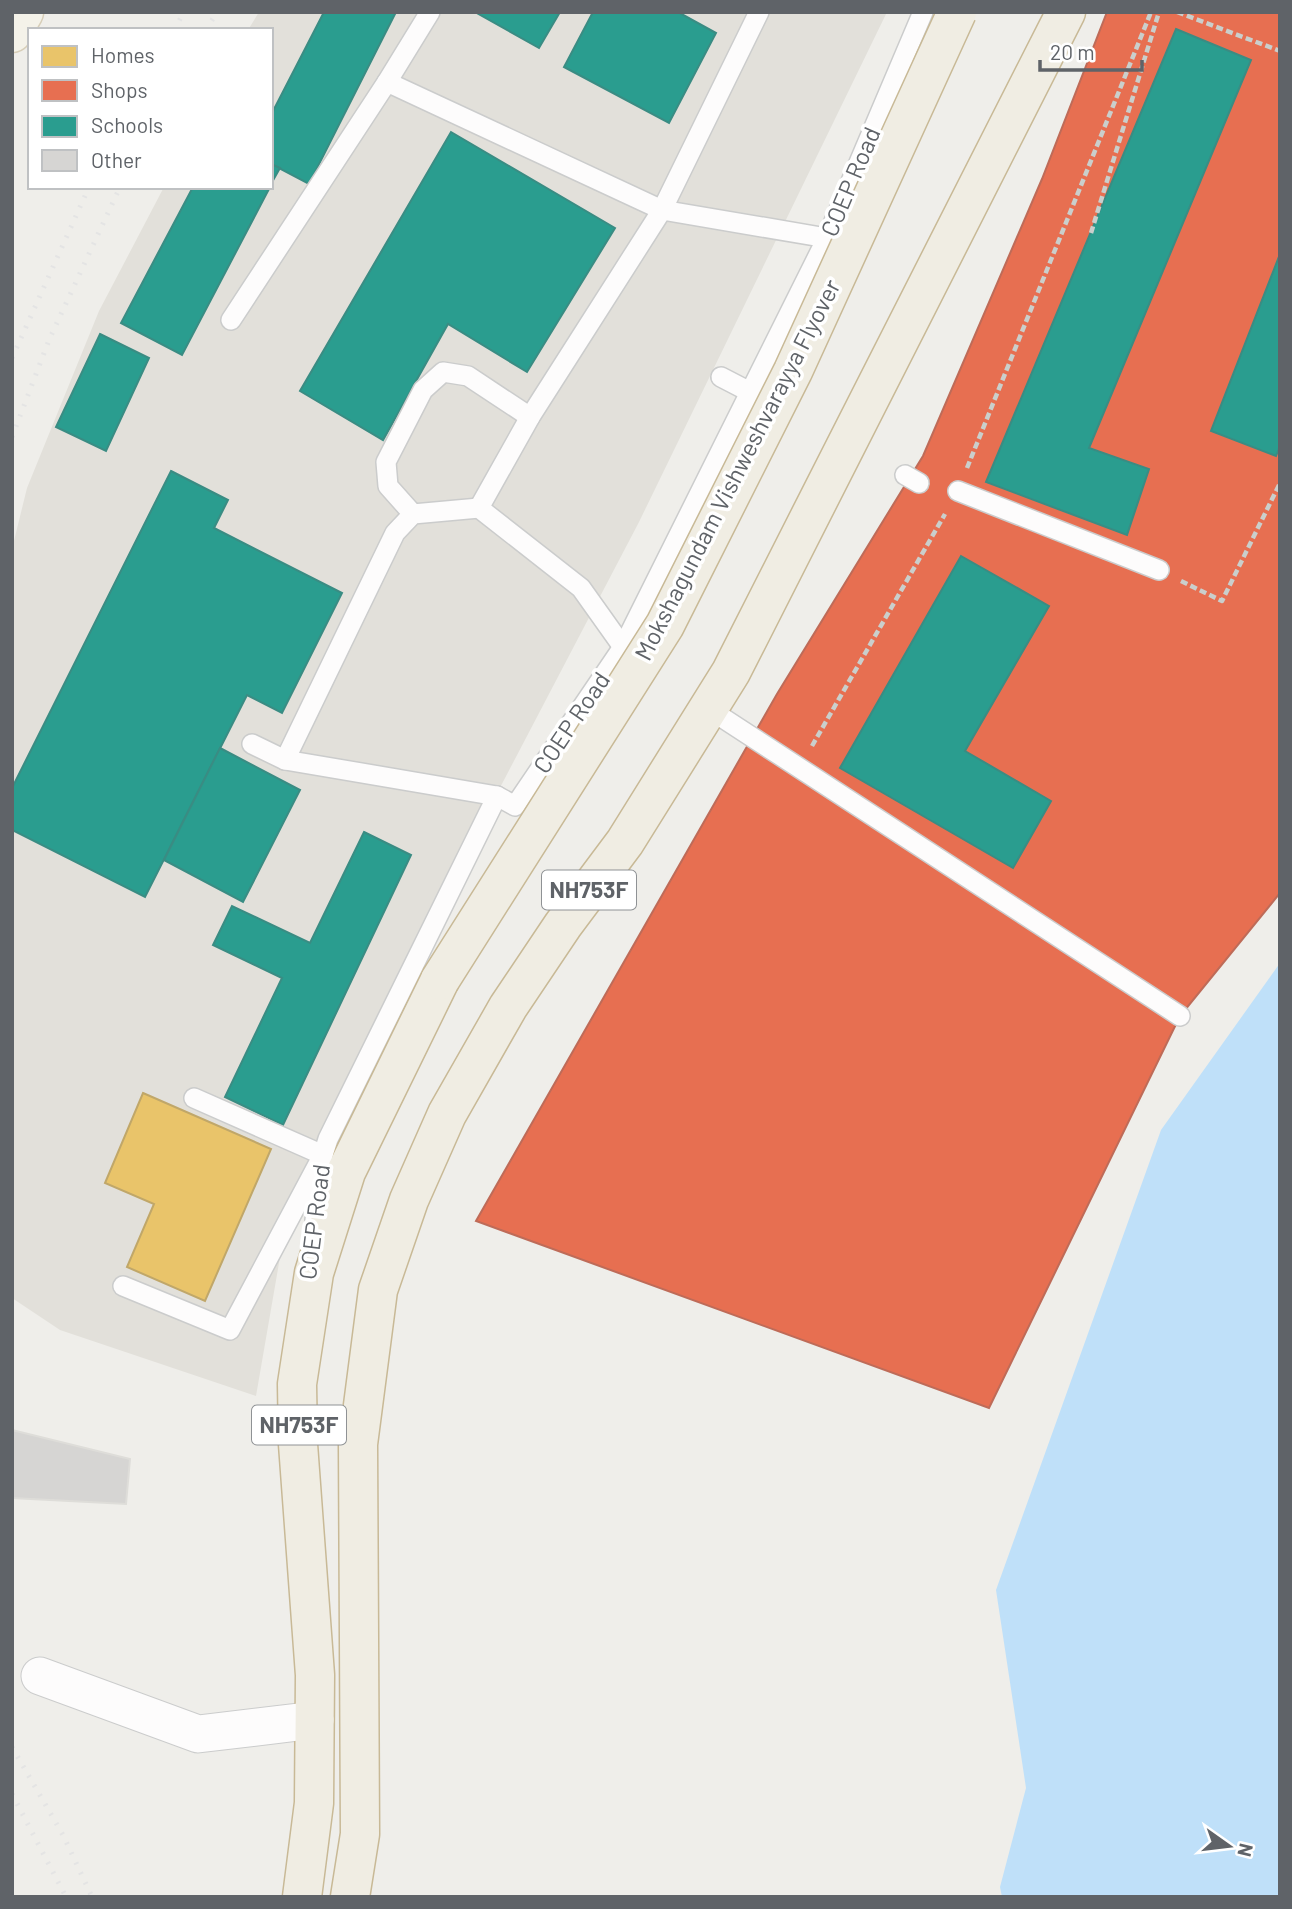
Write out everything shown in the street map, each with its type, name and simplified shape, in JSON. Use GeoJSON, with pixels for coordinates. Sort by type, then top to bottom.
{"type":"FeatureCollection","features":[{"type":"Feature","properties":{"kind":"highway","name":"Mokshagundam Vishweshvarayya Flyover"},"geometry":{"type":"LineString","coordinates":[[297,1384],[314,1273],[346,1171],[440,980],[665,625],[793,371],[957,12]]}},
{"type":"Feature","properties":{"kind":"highway","name":"NH753F"},"geometry":{"type":"LineString","coordinates":[[350,1897],[360,1834],[358,1444],[378,1290],[409,1200],[461,1090],[508,1007],[563,925],[625,842],[709,709],[776,587],[1066,12]]}},
{"type":"Feature","properties":{"kind":"highway","name":"NH753F"},"geometry":{"type":"LineString","coordinates":[[297,1384],[298,1444],[315,1720],[314,1803],[302,1897]]}},
{"type":"Feature","properties":{"kind":"highway","name":"NH753F"},"geometry":{"type":"LineString","coordinates":[[360,1834],[375,1897]]}},
{"type":"Feature","properties":{"kind":"main road"},"geometry":{"type":"LineString","coordinates":[[12,33],[24,12]]}},
{"type":"Feature","properties":{"kind":"street"},"geometry":{"type":"LineString","coordinates":[[40,1676],[198,1734],[315,1720]]}},
{"type":"Feature","properties":{"kind":"lane"},"geometry":{"type":"LineString","coordinates":[[231,320],[430,12]]}},
{"type":"Feature","properties":{"kind":"lane"},"geometry":{"type":"LineString","coordinates":[[479,508],[530,417],[662,210],[759,12]]}},
{"type":"Feature","properties":{"kind":"lane","name":"COEP Road"},"geometry":{"type":"LineString","coordinates":[[297,1384],[323,1154],[497,796],[515,806],[623,647],[827,238],[923,12]]}},
{"type":"Feature","properties":{"kind":"lane"},"geometry":{"type":"LineString","coordinates":[[387,82],[662,210],[827,238]]}},
{"type":"Feature","properties":{"kind":"lane"},"geometry":{"type":"LineString","coordinates":[[413,514],[388,486],[386,462],[423,390],[443,372],[468,376],[530,417]]}},
{"type":"Feature","properties":{"kind":"lane"},"geometry":{"type":"LineString","coordinates":[[721,377],[750,392]]}},
{"type":"Feature","properties":{"kind":"lane"},"geometry":{"type":"LineString","coordinates":[[958,491],[1159,570]]}},
{"type":"Feature","properties":{"kind":"lane"},"geometry":{"type":"LineString","coordinates":[[285,760],[395,533],[413,514],[479,508],[581,588],[623,647]]}},
{"type":"Feature","properties":{"kind":"lane"},"geometry":{"type":"LineString","coordinates":[[709,709],[1180,1016]]}},
{"type":"Feature","properties":{"kind":"lane"},"geometry":{"type":"LineString","coordinates":[[252,744],[285,760],[497,796]]}},
{"type":"Feature","properties":{"kind":"lane"},"geometry":{"type":"LineString","coordinates":[[122,1286],[230,1330],[323,1154],[194,1098]]}},
{"type":"Feature","properties":{"kind":"path"},"geometry":{"type":"LineString","coordinates":[[799,768],[958,491],[1151,12]]}},
{"type":"Feature","properties":{"kind":"path"},"geometry":{"type":"LineString","coordinates":[[1091,233],[1159,12]]}},
{"type":"Feature","properties":{"kind":"path"},"geometry":{"type":"LineString","coordinates":[[1177,12],[1280,51]]}},
{"type":"Feature","properties":{"kind":"path"},"geometry":{"type":"LineString","coordinates":[[1159,570],[1222,601],[1280,484]]}},
{"type":"Feature","properties":{"kind":"shaded area"},"geometry":{"type":"Polygon","coordinates":[[[259,12],[887,12],[639,522],[324,1124],[288,1211],[256,1396],[60,1330],[12,1298],[12,549],[27,488],[99,311],[163,189],[273,189],[273,28],[249,28],[259,12]]]}},
{"type":"Feature","properties":{"kind":"water"},"geometry":{"type":"Polygon","coordinates":[[[1280,963],[1280,1897],[1002,1897],[1000,1887],[1026,1788],[996,1590],[1161,1130],[1280,963]]]}},
{"type":"Feature","properties":{"kind":"building: Homes"},"geometry":{"type":"Polygon","coordinates":[[[143,1093],[271,1149],[205,1301],[127,1267],[154,1204],[105,1183],[143,1093]]]}},
{"type":"Feature","properties":{"kind":"building: Shops"},"geometry":{"type":"Polygon","coordinates":[[[1107,12],[1280,12],[1280,893],[1180,1016],[989,1408],[476,1221],[777,694],[923,456],[1042,179],[1107,12]]]}},
{"type":"Feature","properties":{"kind":"building: Schools"},"geometry":{"type":"Polygon","coordinates":[[[324,12],[396,12],[309,184],[273,165],[273,111],[324,12]]]}},
{"type":"Feature","properties":{"kind":"building: Schools"},"geometry":{"type":"Polygon","coordinates":[[[475,12],[560,12],[539,48],[475,12]]]}},
{"type":"Feature","properties":{"kind":"building: Schools"},"geometry":{"type":"Polygon","coordinates":[[[593,12],[678,12],[716,33],[669,123],[564,67],[593,12]]]}},
{"type":"Feature","properties":{"kind":"building: Schools"},"geometry":{"type":"Polygon","coordinates":[[[1176,29],[1251,60],[1089,448],[1149,469],[1127,535],[986,482],[1176,29]]]}},
{"type":"Feature","properties":{"kind":"building: Schools"},"geometry":{"type":"Polygon","coordinates":[[[451,132],[615,228],[527,372],[448,324],[383,440],[300,391],[451,132]]]}},
{"type":"Feature","properties":{"kind":"building: Schools"},"geometry":{"type":"Polygon","coordinates":[[[273,165],[280,168],[273,180],[273,165]]]}},
{"type":"Feature","properties":{"kind":"building: Schools"},"geometry":{"type":"Polygon","coordinates":[[[192,189],[269,189],[182,355],[121,323],[192,189]]]}},
{"type":"Feature","properties":{"kind":"building: Schools"},"geometry":{"type":"Polygon","coordinates":[[[1280,254],[1280,446],[1276,456],[1211,431],[1280,254]]]}},
{"type":"Feature","properties":{"kind":"building: Schools"},"geometry":{"type":"Polygon","coordinates":[[[100,334],[149,358],[106,451],[56,427],[100,334]]]}},
{"type":"Feature","properties":{"kind":"building: Schools"},"geometry":{"type":"Polygon","coordinates":[[[171,471],[228,500],[214,528],[342,593],[282,713],[247,695],[145,897],[12,830],[12,788],[171,471]]]}},
{"type":"Feature","properties":{"kind":"building: Schools"},"geometry":{"type":"Polygon","coordinates":[[[961,556],[1049,606],[965,751],[1051,801],[1013,868],[840,768],[961,556]]]}},
{"type":"Feature","properties":{"kind":"building: Schools"},"geometry":{"type":"Polygon","coordinates":[[[220,748],[300,790],[243,902],[164,860],[220,748]]]}},
{"type":"Feature","properties":{"kind":"building: Schools"},"geometry":{"type":"Polygon","coordinates":[[[364,832],[411,855],[283,1125],[225,1097],[282,978],[213,945],[232,906],[310,943],[364,832]]]}},
{"type":"Feature","properties":{"kind":"building: Other"},"geometry":{"type":"Polygon","coordinates":[[[12,1430],[130,1459],[126,1504],[12,1498],[12,1430]]]}},
{"type":"Feature","properties":{"kind":"railway"},"geometry":{"type":"LineString","coordinates":[[175,28],[184,12]]}},
{"type":"Feature","properties":{"kind":"railway"},"geometry":{"type":"LineString","coordinates":[[207,28],[217,12]]}},
{"type":"Feature","properties":{"kind":"railway"},"geometry":{"type":"LineString","coordinates":[[12,358],[88,189]]}},
{"type":"Feature","properties":{"kind":"railway"},"geometry":{"type":"LineString","coordinates":[[12,437],[49,340],[119,189]]}},
{"type":"Feature","properties":{"kind":"railway"},"geometry":{"type":"LineString","coordinates":[[12,1747],[63,1835],[92,1897]]}},
{"type":"Feature","properties":{"kind":"railway"},"geometry":{"type":"LineString","coordinates":[[12,1794],[66,1897]]}}]}
